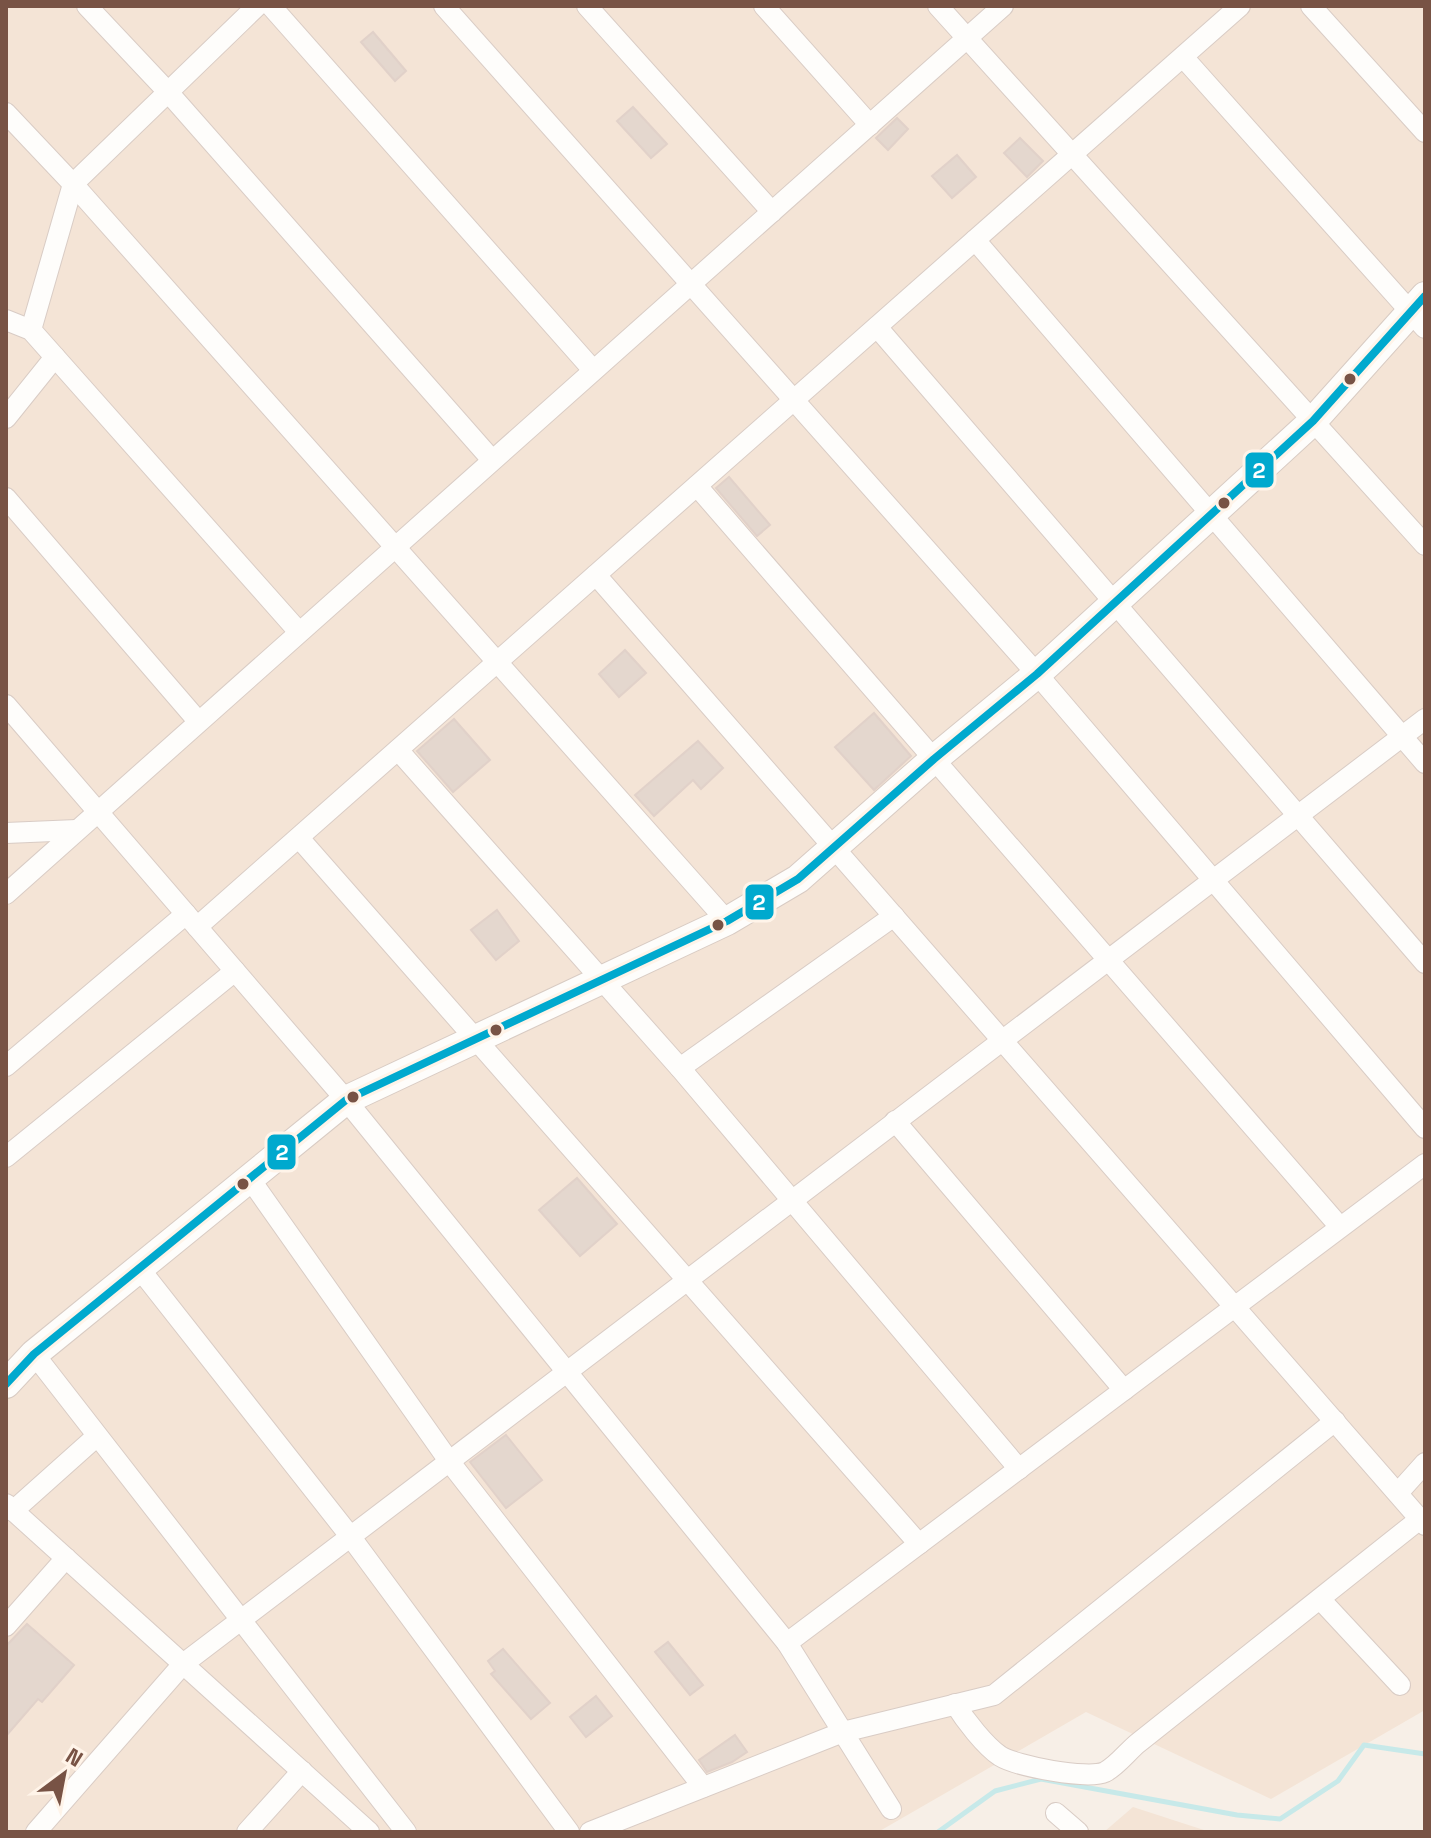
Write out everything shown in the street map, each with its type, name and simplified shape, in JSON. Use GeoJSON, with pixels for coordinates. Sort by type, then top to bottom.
{"type":"FeatureCollection","features":[{"type":"Feature","properties":{"kind":"street"},"geometry":{"type":"LineString","coordinates":[[87,6],[168,92],[492,460]]}},
{"type":"Feature","properties":{"kind":"street"},"geometry":{"type":"LineString","coordinates":[[31,330],[73,184],[257,6]]}},
{"type":"Feature","properties":{"kind":"street"},"geometry":{"type":"LineString","coordinates":[[271,6],[593,370]]}},
{"type":"Feature","properties":{"kind":"street"},"geometry":{"type":"LineString","coordinates":[[444,6],[1037,674],[1425,1128]]}},
{"type":"Feature","properties":{"kind":"street"},"geometry":{"type":"LineString","coordinates":[[587,6],[772,212]]}},
{"type":"Feature","properties":{"kind":"street"},"geometry":{"type":"LineString","coordinates":[[764,6],[870,125]]}},
{"type":"Feature","properties":{"kind":"street"},"geometry":{"type":"LineString","coordinates":[[938,6],[1425,545]]}},
{"type":"Feature","properties":{"kind":"street"},"geometry":{"type":"LineString","coordinates":[[6,894],[1003,6]]}},
{"type":"Feature","properties":{"kind":"street"},"geometry":{"type":"LineString","coordinates":[[6,1066],[299,838],[1240,6]]}},
{"type":"Feature","properties":{"kind":"street"},"geometry":{"type":"LineString","coordinates":[[1311,6],[1425,132]]}},
{"type":"Feature","properties":{"kind":"street"},"geometry":{"type":"LineString","coordinates":[[6,1384],[34,1354],[346,1100],[727,921],[798,879],[1115,603],[1313,421],[1420,312],[1183,57]]}},
{"type":"Feature","properties":{"kind":"street"},"geometry":{"type":"LineString","coordinates":[[6,113],[73,184],[727,921]]}},
{"type":"Feature","properties":{"kind":"street"},"geometry":{"type":"LineString","coordinates":[[975,240],[1425,763]]}},
{"type":"Feature","properties":{"kind":"street"},"geometry":{"type":"LineString","coordinates":[[6,320],[31,330],[299,632]]}},
{"type":"Feature","properties":{"kind":"street"},"geometry":{"type":"LineString","coordinates":[[877,327],[1425,963]]}},
{"type":"Feature","properties":{"kind":"street"},"geometry":{"type":"LineString","coordinates":[[6,418],[55,357]]}},
{"type":"Feature","properties":{"kind":"street"},"geometry":{"type":"LineString","coordinates":[[697,486],[1340,1227]]}},
{"type":"Feature","properties":{"kind":"street"},"geometry":{"type":"LineString","coordinates":[[6,498],[198,721]]}},
{"type":"Feature","properties":{"kind":"street"},"geometry":{"type":"LineString","coordinates":[[596,575],[1423,1522],[1320,1599],[1105,1771],[1082,1775],[1020,1764],[1000,1756],[965,1720],[955,1704]]}},
{"type":"Feature","properties":{"kind":"street"},"geometry":{"type":"LineString","coordinates":[[9,714],[97,811],[346,1100],[787,1643],[891,1809]]}},
{"type":"Feature","properties":{"kind":"street"},"geometry":{"type":"LineString","coordinates":[[36,1832],[183,1664],[1425,719]]}},
{"type":"Feature","properties":{"kind":"street"},"geometry":{"type":"LineString","coordinates":[[398,750],[680,1068],[1019,1469]]}},
{"type":"Feature","properties":{"kind":"street"},"geometry":{"type":"LineString","coordinates":[[6,833],[77,830]]}},
{"type":"Feature","properties":{"kind":"street"},"geometry":{"type":"LineString","coordinates":[[299,838],[919,1544]]}},
{"type":"Feature","properties":{"kind":"street"},"geometry":{"type":"LineString","coordinates":[[680,1068],[894,916]]}},
{"type":"Feature","properties":{"kind":"street"},"geometry":{"type":"LineString","coordinates":[[6,1157],[235,971]]}},
{"type":"Feature","properties":{"kind":"street"},"geometry":{"type":"LineString","coordinates":[[895,1121],[1124,1390]]}},
{"type":"Feature","properties":{"kind":"street"},"geometry":{"type":"LineString","coordinates":[[787,1643],[1425,1164]]}},
{"type":"Feature","properties":{"kind":"street"},"geometry":{"type":"LineString","coordinates":[[250,1179],[449,1461],[703,1787]]}},
{"type":"Feature","properties":{"kind":"street"},"geometry":{"type":"LineString","coordinates":[[139,1268],[350,1536],[569,1832]]}},
{"type":"Feature","properties":{"kind":"street"},"geometry":{"type":"LineString","coordinates":[[34,1354],[406,1832]]}},
{"type":"Feature","properties":{"kind":"street"},"geometry":{"type":"LineString","coordinates":[[590,1832],[843,1732],[994,1695],[1335,1421]]}},
{"type":"Feature","properties":{"kind":"street"},"geometry":{"type":"LineString","coordinates":[[97,1436],[10,1507],[369,1832]]}},
{"type":"Feature","properties":{"kind":"street"},"geometry":{"type":"LineString","coordinates":[[1398,1493],[1425,1463]]}},
{"type":"Feature","properties":{"kind":"street"},"geometry":{"type":"LineString","coordinates":[[6,1626],[66,1558]]}},
{"type":"Feature","properties":{"kind":"street"},"geometry":{"type":"LineString","coordinates":[[1320,1599],[1400,1685]]}},
{"type":"Feature","properties":{"kind":"street"},"geometry":{"type":"LineString","coordinates":[[247,1832],[302,1771]]}},
{"type":"Feature","properties":{"kind":"street"},"geometry":{"type":"LineString","coordinates":[[1056,1813],[1078,1832]]}},
{"type":"Feature","properties":{"kind":"shaded area"},"geometry":{"type":"Polygon","coordinates":[[[6,6],[1425,6],[1425,1710],[1271,1799],[1086,1712],[878,1832],[6,1832],[6,6]]]}},
{"type":"Feature","properties":{"kind":"shaded area"},"geometry":{"type":"Polygon","coordinates":[[[1133,1807],[1210,1832],[1104,1832],[1133,1807]]]}},
{"type":"Feature","properties":{"kind":"building"},"geometry":{"type":"Polygon","coordinates":[[[373,32],[406,71],[395,81],[361,42],[373,32]]]}},
{"type":"Feature","properties":{"kind":"building"},"geometry":{"type":"Polygon","coordinates":[[[633,107],[667,144],[651,158],[617,121],[633,107]]]}},
{"type":"Feature","properties":{"kind":"building"},"geometry":{"type":"Polygon","coordinates":[[[897,118],[908,129],[888,150],[876,138],[897,118]]]}},
{"type":"Feature","properties":{"kind":"building"},"geometry":{"type":"Polygon","coordinates":[[[1020,138],[1043,161],[1027,177],[1004,153],[1020,138]]]}},
{"type":"Feature","properties":{"kind":"building"},"geometry":{"type":"Polygon","coordinates":[[[957,155],[976,177],[952,198],[932,176],[957,155]]]}},
{"type":"Feature","properties":{"kind":"building"},"geometry":{"type":"Polygon","coordinates":[[[729,477],[770,525],[757,536],[716,488],[729,477]]]}},
{"type":"Feature","properties":{"kind":"building"},"geometry":{"type":"Polygon","coordinates":[[[625,650],[646,673],[619,697],[599,674],[625,650]]]}},
{"type":"Feature","properties":{"kind":"building"},"geometry":{"type":"Polygon","coordinates":[[[874,713],[911,756],[874,790],[835,747],[874,713]]]}},
{"type":"Feature","properties":{"kind":"building"},"geometry":{"type":"Polygon","coordinates":[[[454,719],[490,760],[453,792],[417,751],[454,719]]]}},
{"type":"Feature","properties":{"kind":"building"},"geometry":{"type":"Polygon","coordinates":[[[698,741],[723,768],[701,789],[693,780],[654,816],[635,795],[698,741]]]}},
{"type":"Feature","properties":{"kind":"building"},"geometry":{"type":"Polygon","coordinates":[[[497,910],[519,941],[496,960],[471,930],[497,910]]]}},
{"type":"Feature","properties":{"kind":"building"},"geometry":{"type":"Polygon","coordinates":[[[577,1178],[617,1224],[580,1256],[539,1210],[577,1178]]]}},
{"type":"Feature","properties":{"kind":"building"},"geometry":{"type":"Polygon","coordinates":[[[506,1435],[542,1480],[506,1508],[470,1462],[506,1435]]]}},
{"type":"Feature","properties":{"kind":"building"},"geometry":{"type":"Polygon","coordinates":[[[27,1624],[74,1665],[42,1702],[38,1699],[6,1736],[6,1646],[27,1624]]]}},
{"type":"Feature","properties":{"kind":"building"},"geometry":{"type":"Polygon","coordinates":[[[668,1642],[703,1685],[690,1695],[655,1652],[668,1642]]]}},
{"type":"Feature","properties":{"kind":"building"},"geometry":{"type":"Polygon","coordinates":[[[503,1649],[550,1703],[531,1719],[491,1674],[495,1671],[488,1661],[503,1649]]]}},
{"type":"Feature","properties":{"kind":"building"},"geometry":{"type":"Polygon","coordinates":[[[596,1696],[612,1716],[586,1737],[570,1717],[596,1696]]]}},
{"type":"Feature","properties":{"kind":"building"},"geometry":{"type":"Polygon","coordinates":[[[735,1735],[747,1752],[707,1772],[699,1760],[735,1735]]]}},
{"type":"Feature","properties":{"kind":"waterway"},"geometry":{"type":"LineString","coordinates":[[938,1832],[995,1791],[1041,1779],[1237,1815],[1280,1819],[1338,1781],[1364,1745],[1425,1754]]}},
{"type":"Feature","properties":{"kind":"transit line","name":"2"},"geometry":{"type":"LineString","coordinates":[[6,1384],[34,1354],[346,1100],[727,921],[798,879],[934,759],[1037,674],[1313,421],[1425,296]]}}]}
